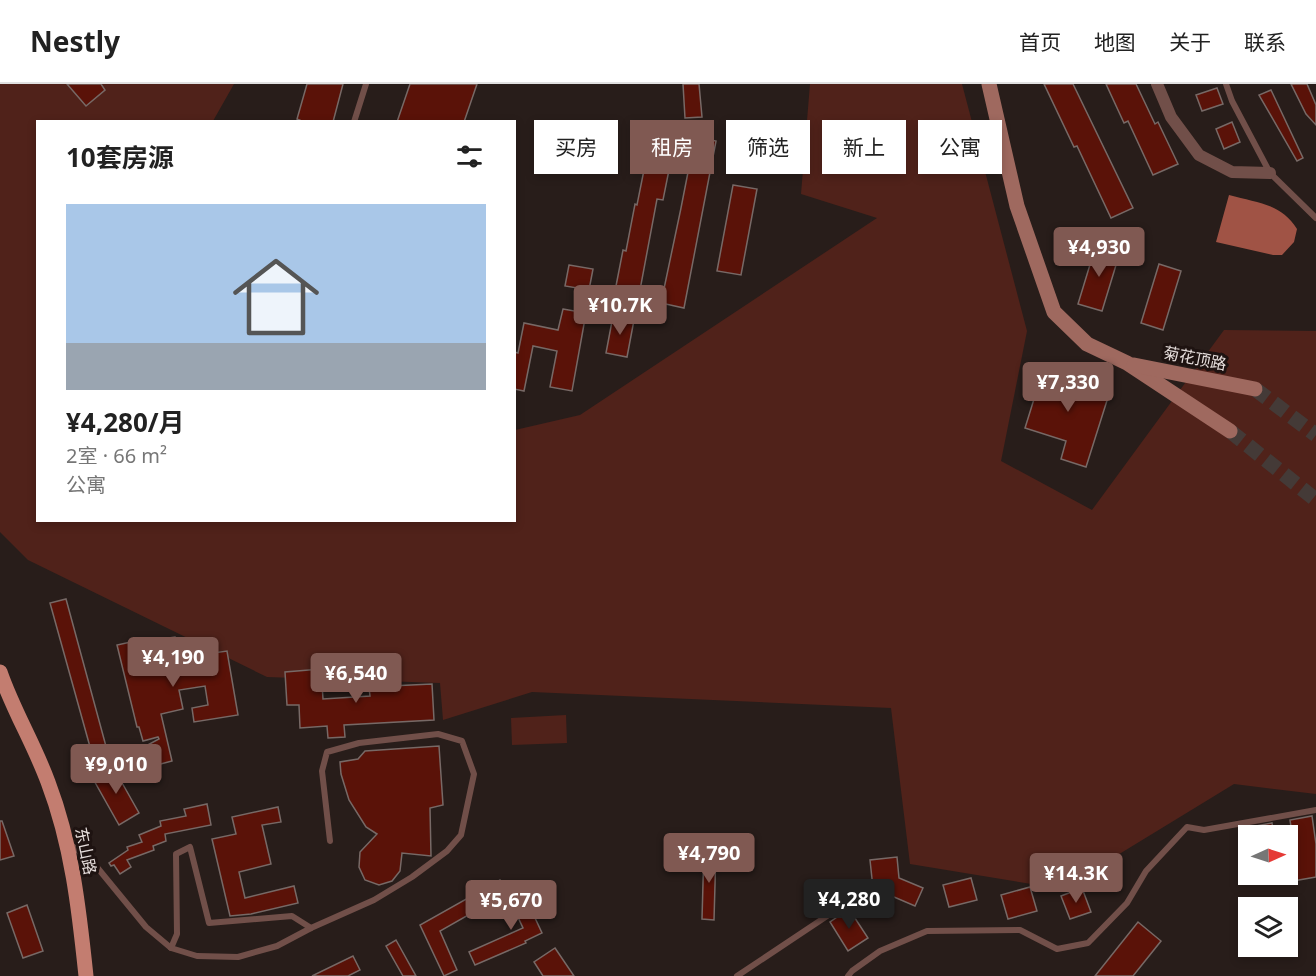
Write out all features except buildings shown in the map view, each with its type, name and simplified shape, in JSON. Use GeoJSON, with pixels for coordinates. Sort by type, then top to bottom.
{"type":"FeatureCollection","features":[{"type":"Feature","properties":{"kind":"main road","name":"东山路"},"geometry":{"type":"LineString","coordinates":[[1,680],[48,781],[68,842],[81,925],[86,976]]}},
{"type":"Feature","properties":{"kind":"street","name":"菊花顶路"},"geometry":{"type":"LineString","coordinates":[[989,84],[1017,206],[1054,312],[1087,344],[1127,363],[1230,431]]}},
{"type":"Feature","properties":{"kind":"street"},"geometry":{"type":"LineString","coordinates":[[1157,84],[1171,117],[1199,155],[1232,172],[1270,173]]}},
{"type":"Feature","properties":{"kind":"street","name":"菊花顶路"},"geometry":{"type":"LineString","coordinates":[[1127,363],[1255,389]]}},
{"type":"Feature","properties":{"kind":"lane"},"geometry":{"type":"LineString","coordinates":[[355,120],[366,84]]}},
{"type":"Feature","properties":{"kind":"lane"},"geometry":{"type":"LineString","coordinates":[[1226,84],[1232,101],[1270,173],[1316,218]]}},
{"type":"Feature","properties":{"kind":"lane"},"geometry":{"type":"LineString","coordinates":[[68,842],[96,866],[146,927],[171,948],[197,956],[238,957],[277,946],[374,900],[412,877],[447,850],[460,835],[474,774],[462,741],[438,734],[360,743],[327,752],[322,771],[330,841]]}},
{"type":"Feature","properties":{"kind":"lane"},"geometry":{"type":"LineString","coordinates":[[848,976],[852,970],[880,951],[927,931],[1020,930],[1057,949],[1088,942],[1127,903],[1146,871],[1187,827],[1204,830],[1316,810]]}},
{"type":"Feature","properties":{"kind":"lane"},"geometry":{"type":"LineString","coordinates":[[171,948],[177,934],[176,854],[190,847],[209,923],[292,916],[311,928]]}},
{"type":"Feature","properties":{"kind":"lane"},"geometry":{"type":"LineString","coordinates":[[737,976],[845,904]]}},
{"type":"Feature","properties":{"kind":"shaded area"},"geometry":{"type":"Polygon","coordinates":[[[0,84],[234,84],[214,120],[36,120],[36,522],[516,522],[516,430],[580,415],[877,218],[801,194],[803,174],[810,174],[810,120],[807,120],[810,84],[962,84],[971,120],[918,120],[918,174],[986,174],[1027,331],[1001,461],[1092,510],[1224,330],[1316,331],[1316,794],[1234,784],[1062,889],[910,864],[891,708],[532,692],[443,720],[440,683],[267,677],[28,560],[0,532],[0,84]]]}},
{"type":"Feature","properties":{"kind":"shaded area"},"geometry":{"type":"Polygon","coordinates":[[[1229,195],[1268,205],[1284,214],[1297,229],[1294,242],[1282,255],[1273,255],[1216,242],[1229,195]]]}},
{"type":"Feature","properties":{"kind":"shaded area"},"geometry":{"type":"Polygon","coordinates":[[[566,715],[567,743],[512,745],[511,718],[566,715]]]}},
{"type":"Feature","properties":{"kind":"tunnel"},"geometry":{"type":"LineString","coordinates":[[1255,389],[1316,435]]}},
{"type":"Feature","properties":{"kind":"tunnel"},"geometry":{"type":"LineString","coordinates":[[1230,431],[1316,500]]}}]}
